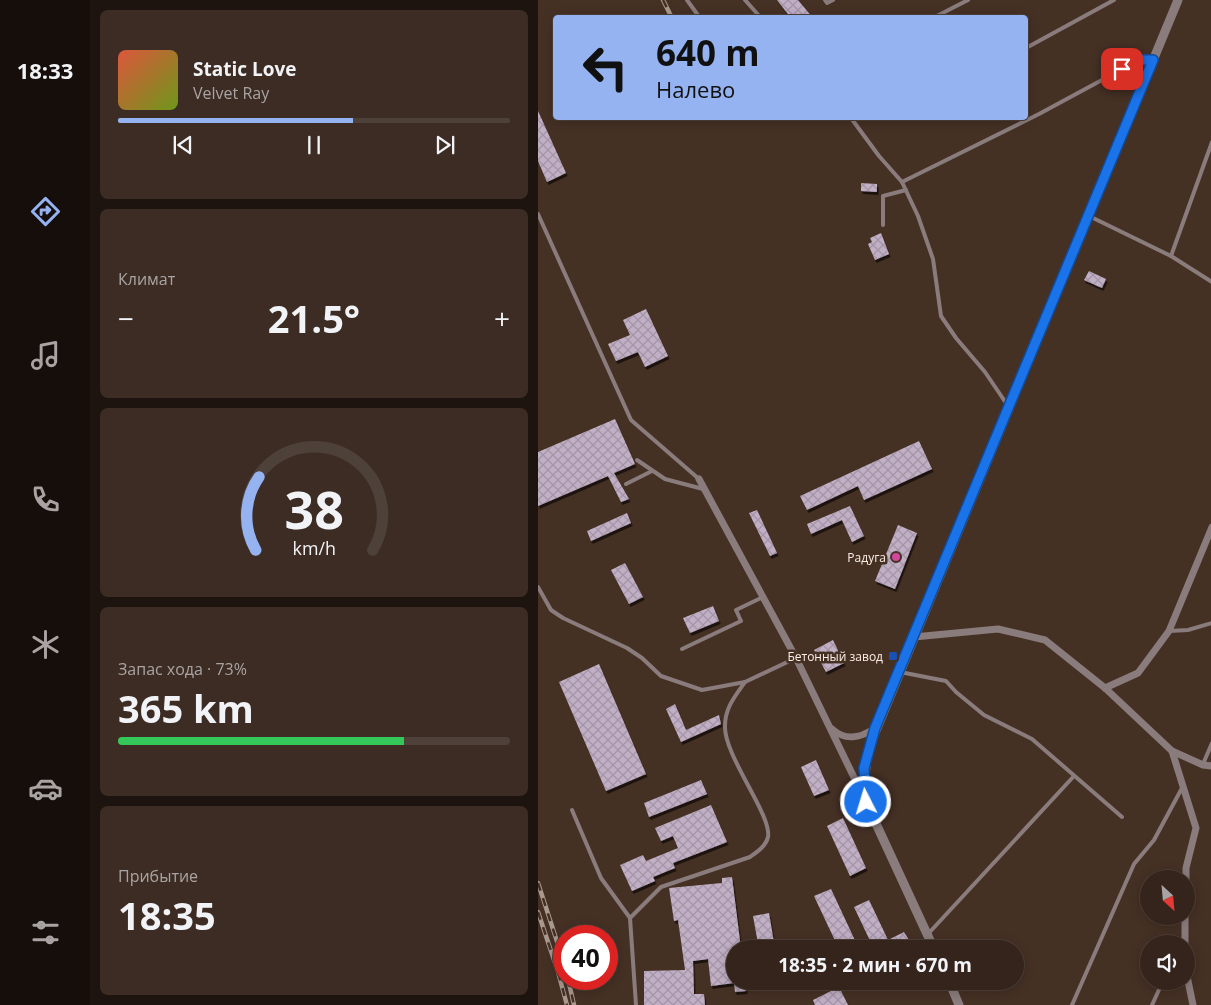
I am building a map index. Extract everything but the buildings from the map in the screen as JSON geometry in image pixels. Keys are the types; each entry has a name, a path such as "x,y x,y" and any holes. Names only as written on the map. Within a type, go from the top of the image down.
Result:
{"street":[{"path":"866,802 864,768 875,728 1010,408 1178,0"},
{"path":"700,479 796,658 930,940"},
{"path":"1105,688 1138,673 1169,631 1212,527"},
{"path":"914,637 998,629 1045,640 1105,688 1172,751 1203,765 1212,766"},
{"path":"829,727 846,736 856,737 875,728"},
{"path":"1172,751 1196,828 1186,870"},
{"path":"952,990 959,1005"},
{"path":"1190,990 1193,1005"}],"lane":[{"path":"688,0 698,15"},
{"path":"745,0 758,15"},
{"path":"825,0 827,3 833,0"},
{"path":"939,15 968,0"},
{"path":"1028,47 1114,0"},
{"path":"1028,119 1139,60 1153,60"},
{"path":"852,120 879,156 902,182 918,216 933,259 941,316 956,338 985,372 1010,408"},
{"path":"902,182 1027,120"},
{"path":"1171,256 1212,142"},
{"path":"884,225 883,196 906,190"},
{"path":"538,214 631,420 700,479"},
{"path":"1089,216 1171,256 1212,282"},
{"path":"637,460 665,479 705,490"},
{"path":"626,484 652,471"},
{"path":"538,588 551,610 563,618 627,648 642,658 661,676 702,690 745,682 796,658"},
{"path":"682,649 741,622 736,610 763,597"},
{"path":"1169,631 1188,630 1212,623"},
{"path":"900,672 946,680 956,692 984,715 1032,739 1122,817"},
{"path":"630,918 661,887 750,857 762,847 768,836 765,821 736,762 724,728 728,706 745,682"},
{"path":"1203,765 1212,743"},
{"path":"928,934 1074,776"},
{"path":"1072,1005 1134,864 1154,840 1183,786"},
{"path":"572,810 601,878 630,918 636,1005"},
{"path":"1152,1005 1159,990"}],"railway":[{"path":"663,0 670,15"},
{"path":"538,883 553,929"},
{"path":"538,912 567,1005"},
{"path":"571,990 574,1005"}],"place":[{"name":"Радуга","path":"896,557"},
{"name":"Бетонный завод","path":"893,656"}],"route":[{"path":"866,802 864,768 875,728 1153,60 1139,60 1122,69"}]}
